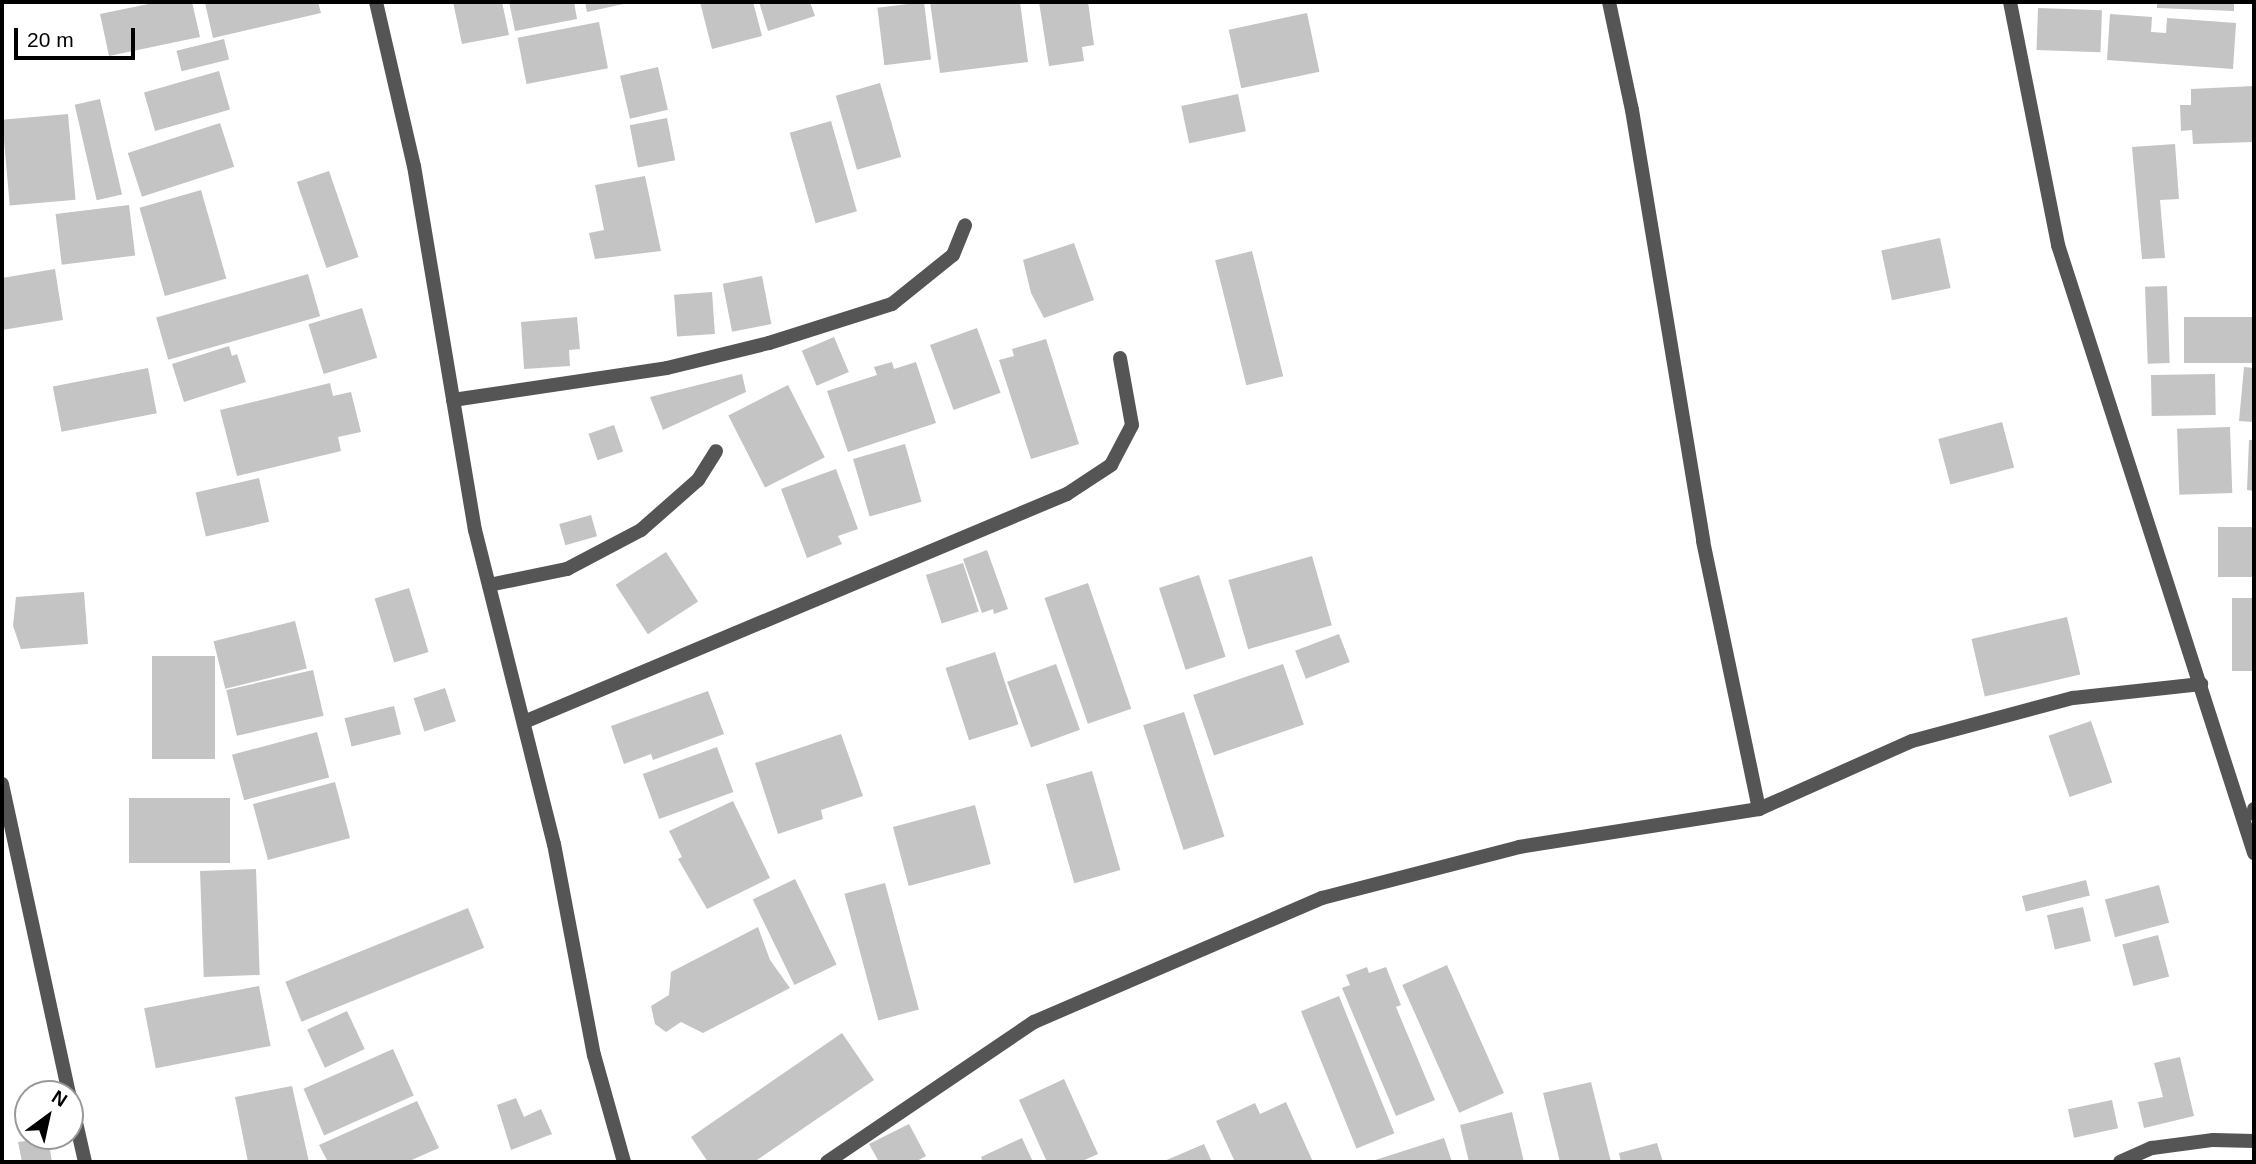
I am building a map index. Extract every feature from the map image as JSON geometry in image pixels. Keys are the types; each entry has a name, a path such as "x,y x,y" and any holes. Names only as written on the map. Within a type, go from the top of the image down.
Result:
{"street":[{"path":"376,2 414,166 453,400 489,585 554,844 594,1055 624,1162"},
{"path":"1609,2 1632,110 1703,541 1759,809"},
{"path":"2010,2 2057,245 2254,853"},
{"path":"453,400 667,368 769,343 892,304 953,255 965,225"},
{"path":"524,722 1067,494 1111,466 1132,425 1120,358"},
{"path":"489,585 567,569 608,550 641,530 698,480 716,451"},
{"path":"827,1162 1034,1022 1322,898 1519,847 1759,809 1912,741 2073,698 2201,684"},
{"path":"2,785 67,1080"},
{"path":"2120,1162 2152,1148 2213,1140 2254,1141"}],"building":[{"path":"158,2 192,2 200,37 109,56 100,14"},
{"path":"318,2 321,13 213,38 205,3"},
{"path":"453,2 502,2 509,35 462,44"},
{"path":"509,2 574,2 577,19 515,31"},
{"path":"585,2 628,2 628,3 587,12"},
{"path":"700,2 753,2 762,36 712,49"},
{"path":"759,2 810,2 815,16 768,31"},
{"path":"924,2 931,60 884,65 877,8"},
{"path":"930,2 1020,2 1028,62 940,73"},
{"path":"1039,2 1088,2 1094,45 1082,47 1084,61 1049,66"},
{"path":"2157,2 2234,2 2234,11 2157,8"},
{"path":"2038,8 2102,10 2100,52 2037,50"},
{"path":"1307,13 1319,72 1241,88 1229,30"},
{"path":"2110,14 2152,17 2151,32 2166,33 2167,18 2236,23 2233,69 2107,60"},
{"path":"599,22 608,68 526,84 518,38"},
{"path":"224,39 229,59 182,71 176,51"},
{"path":"658,67 668,110 630,119 620,76"},
{"path":"219,71 230,109 155,131 144,92"},
{"path":"880,83 901,157 857,170 836,96"},
{"path":"2254,86 2254,142 2193,144 2192,130 2181,131 2180,105 2191,105 2191,89"},
{"path":"1238,94 1246,131 1189,143 1181,106"},
{"path":"100,99 122,194 97,200 75,105"},
{"path":"68,114 75,200 10,205 2,120"},
{"path":"667,118 675,160 638,167 630,125"},
{"path":"831,121 857,211 816,223 790,133"},
{"path":"220,123 234,167 142,197 128,153"},
{"path":"2175,144 2179,199 2160,200 2165,258 2142,259 2132,147"},
{"path":"329,171 359,257 326,268 297,182"},
{"path":"645,176 661,251 595,259 589,233 604,230 595,185"},
{"path":"201,190 226,278 165,296 139,208"},
{"path":"129,205 135,256 62,265 56,214"},
{"path":"1940,238 1951,288 1892,300 1881,250"},
{"path":"1074,243 1094,300 1044,318 1031,293 1023,260"},
{"path":"1252,251 1283,376 1246,385 1215,260"},
{"path":"55,269 63,320 2,330 2,278"},
{"path":"308,274 320,316 168,360 156,318"},
{"path":"762,276 771,324 732,332 723,284"},
{"path":"2167,286 2170,363 2148,364 2145,287"},
{"path":"712,292 715,334 677,337 674,295"},
{"path":"362,308 377,358 324,374 308,324"},
{"path":"577,317 580,349 569,350 570,366 524,369 521,322"},
{"path":"2184,317 2254,317 2254,363 2184,363"},
{"path":"977,328 1001,393 954,410 930,345"},
{"path":"834,337 849,372 817,386 802,351"},
{"path":"1046,339 1079,444 1031,459 999,360 1014,356 1012,349"},
{"path":"229,346 232,356 237,354 246,382 184,402 172,364"},
{"path":"892,362 894,369 916,362 936,423 848,452 827,391 877,375 874,367"},
{"path":"2244,367 2254,368 2254,422 2239,421"},
{"path":"148,368 157,413 62,432 53,387"},
{"path":"742,374 746,392 663,430 650,397"},
{"path":"2215,374 2216,415 2152,416 2151,375"},
{"path":"330,383 333,396 351,392 361,432 338,437 341,451 237,476 220,410"},
{"path":"788,385 825,457 765,488 728,415"},
{"path":"2002,422 2014,467 1950,484 1938,439"},
{"path":"614,425 623,451 598,460 588,434"},
{"path":"2230,427 2232,493 2179,495 2177,429"},
{"path":"2249,440 2254,440 2254,491 2247,490"},
{"path":"905,444 922,502 870,517 853,459"},
{"path":"836,469 858,529 838,536 842,544 807,558 781,489"},
{"path":"259,478 269,522 206,536 196,493"},
{"path":"591,515 597,536 565,545 559,524"},
{"path":"2218,527 2254,527 2254,577 2218,577"},
{"path":"987,550 1008,609 994,614 993,609 982,613 963,559"},
{"path":"666,552 698,601 648,634 616,585"},
{"path":"1312,556 1332,625 1248,649 1228,580"},
{"path":"963,563 979,612 942,624 926,575"},
{"path":"1199,575 1226,657 1186,670 1159,588"},
{"path":"1088,583 1131,709 1088,724 1045,598"},
{"path":"409,588 429,652 394,663 375,599"},
{"path":"84,592 88,644 21,649 13,626 16,597"},
{"path":"2232,598 2254,598 2254,671 2232,671"},
{"path":"2067,617 2080,674 1985,697 1972,639"},
{"path":"295,621 307,669 225,689 213,641"},
{"path":"1339,634 1350,662 1306,679 1295,651"},
{"path":"995,652 1018,724 969,740 946,668"},
{"path":"152,656 215,656 215,759 152,759"},
{"path":"1056,664 1080,730 1031,748 1007,682"},
{"path":"1283,664 1304,725 1214,755 1193,695"},
{"path":"313,670 324,716 237,736 226,690"},
{"path":"445,688 456,721 424,731 414,698"},
{"path":"708,691 724,734 653,760 651,754 624,764 611,726"},
{"path":"394,706 401,734 352,746 345,718"},
{"path":"1184,712 1224,837 1184,850 1143,725"},
{"path":"2091,721 2112,782 2070,797 2048,736"},
{"path":"317,732 329,777 244,800 232,755"},
{"path":"841,734 863,796 821,810 823,819 778,834 755,763"},
{"path":"717,747 733,792 659,819 643,774"},
{"path":"1092,771 1120,870 1074,883 1046,784"},
{"path":"335,782 350,838 268,860 253,804"},
{"path":"129,798 230,798 230,863 129,863"},
{"path":"733,801 770,878 707,909 678,859 682,857 669,831"},
{"path":"975,805 991,864 909,886 893,827"},
{"path":"256,869 260,975 204,977 200,871"},
{"path":"795,879 837,964 794,985 753,900"},
{"path":"2086,880 2090,896 2026,911 2022,896"},
{"path":"885,883 919,1010 878,1020 844,894"},
{"path":"2159,885 2169,923 2115,937 2105,899"},
{"path":"2083,907 2091,941 2055,949 2047,915"},
{"path":"468,908 484,948 301,1022 285,982"},
{"path":"758,927 770,960 790,988 703,1033 681,1022 666,1032 655,1024 651,1006 669,995 671,972"},
{"path":"2158,935 2169,977 2133,986 2122,945"},
{"path":"1447,965 1504,1093 1459,1113 1402,985"},
{"path":"1367,967 1369,973 1386,967 1401,1005 1396,1007 1435,1100 1396,1116 1342,988 1350,985 1346,975"},
{"path":"259,986 271,1046 156,1068 144,1008"},
{"path":"1339,996 1394,1133 1356,1149 1301,1011"},
{"path":"347,1011 365,1049 325,1068 307,1030"},
{"path":"842,1033 874,1080 754,1162 708,1162 691,1137"},
{"path":"393,1049 414,1096 324,1135 303,1089"},
{"path":"2180,1057 2194,1116 2144,1128 2138,1102 2163,1097 2154,1063"},
{"path":"1064,1079 1098,1154 1080,1162 1047,1162 1019,1100"},
{"path":"1591,1082 1611,1162 1560,1162 1543,1093"},
{"path":"292,1086 309,1162 248,1162 235,1097"},
{"path":"516,1098 524,1117 541,1109 552,1134 511,1150 497,1105"},
{"path":"2112,1100 2118,1128 2074,1138 2068,1109"},
{"path":"417,1101 439,1148 407,1162 328,1162 319,1145"},
{"path":"1286,1102 1313,1162 1235,1162 1216,1121 1255,1103 1260,1114"},
{"path":"1512,1112 1524,1162 1469,1162 1460,1125"},
{"path":"909,1124 926,1156 915,1162 879,1162 869,1144"},
{"path":"1022,1138 1033,1162 983,1162 981,1157"},
{"path":"1444,1138 1452,1162 1369,1162"},
{"path":"1657,1143 1663,1162 1621,1162 1619,1153"},
{"path":"1204,1144 1212,1162 1162,1162"},
{"path":"20,1150 50,1150 52,1162 22,1162"}]}
